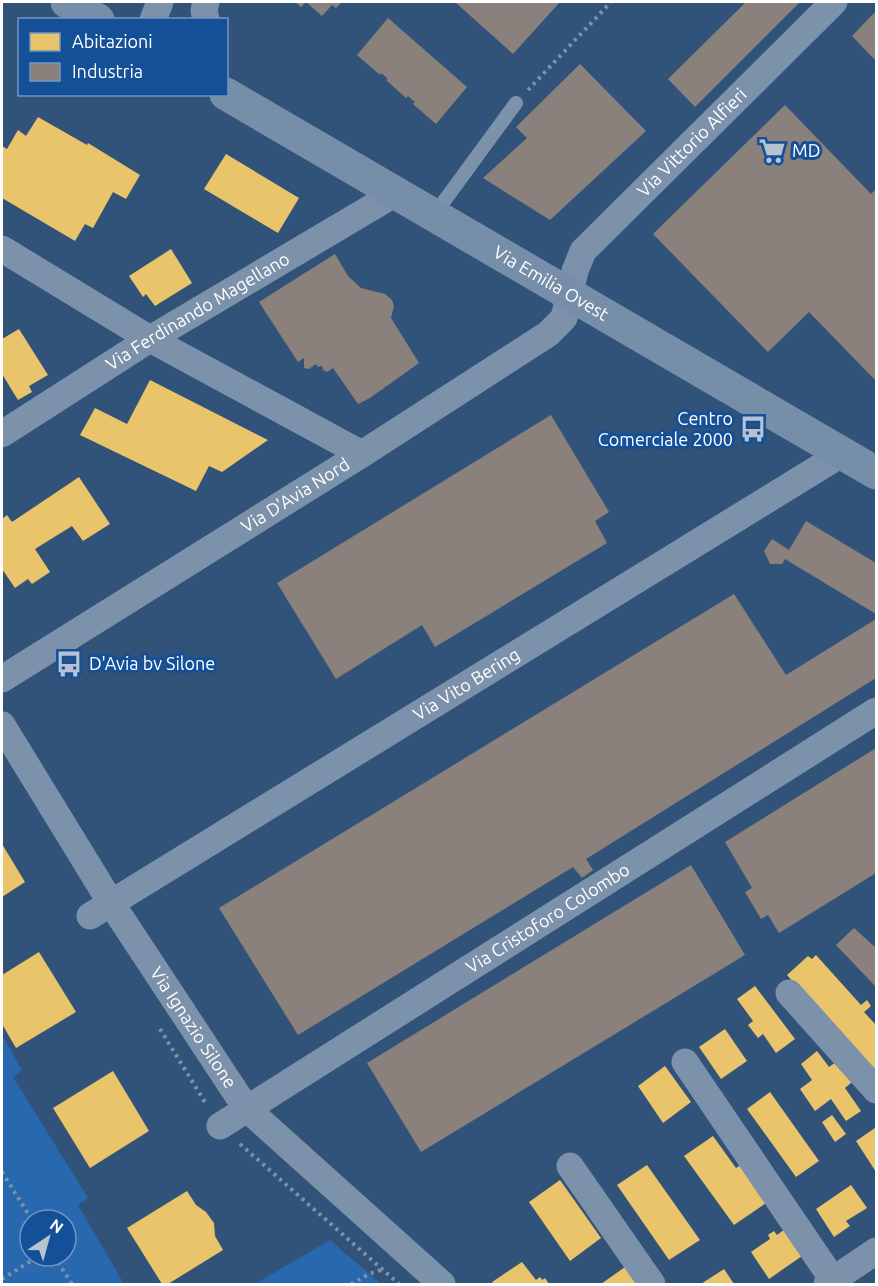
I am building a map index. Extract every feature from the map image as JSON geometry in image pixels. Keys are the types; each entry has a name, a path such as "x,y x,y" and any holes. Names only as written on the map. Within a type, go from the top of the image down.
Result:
{"main road":[{"path":"67,2 95,18"},
{"name":"Via Emilia Ovest","path":"228,95 876,472"}],"street":[{"path":"154,18 160,2"},
{"name":"Via Vittorio Alfieri","path":"570,294 575,271 583,251 834,2"},
{"name":"Via Ferdinando Magellano","path":"2,434 150,339 396,193"},
{"path":"2,249 150,339 362,454"},
{"name":"Via D'Avia Nord","path":"2,679 362,454 548,334 564,318 570,294"},
{"name":"Via Vito Bering","path":"100,910 843,453"},
{"name":"Via Cristoforo Colombo","path":"220,1125 876,711"},
{"name":"Via Ignazio Silone","path":"2,725 100,910 246,1108 442,1284"},
{"path":"789,993 876,1090"},
{"path":"684,1062 830,1282 876,1251"},
{"path":"570,1166 652,1284"}],"lane":[{"path":"434,215 516,103"}],"path":[{"path":"516,103 611,2"},
{"path":"2,1172 24,1208"},
{"path":"2,1279 20,1268"},
{"path":"62,1268 72,1284"},
{"path":"351,1284 382,1270"}],"shaded area":[{"path":"2,1035 22,1070 13,1077 88,1198 78,1205 124,1284 2,1284"},
{"path":"330,1240 381,1284 255,1284"}],"building: Abitazioni":[{"path":"38,117 87,145 88,143 140,175 126,199 113,192 93,228 85,224 75,241 2,198 2,146 7,149 18,130 26,136"},
{"path":"226,154 299,198 278,233 204,189"},
{"path":"171,249 192,283 155,306 146,294 143,297 129,276"},
{"path":"19,329 48,375 29,386 32,392 18,400 2,374 2,339"},
{"path":"150,380 268,440 222,472 209,466 196,491 80,435 95,408 127,424"},
{"path":"79,477 110,524 83,541 72,526 35,549 50,572 32,584 28,579 15,588 2,569 2,519 7,515 12,522"},
{"path":"2,844 25,882 2,897"},
{"path":"39,952 76,1012 16,1048 2,1024 2,975"},
{"path":"816,955 861,1005 867,1000 871,1006 864,1012 876,1025 876,1067 872,1071 787,975 808,956 812,959"},
{"path":"755,986 795,1039 776,1053 763,1034 758,1038 748,1025 753,1021 737,999"},
{"path":"725,1029 747,1061 721,1079 699,1047"},
{"path":"817,1051 829,1067 836,1062 852,1082 845,1088 861,1111 846,1121 831,1099 815,1111 800,1089 812,1080 801,1064"},
{"path":"665,1066 691,1102 663,1123 638,1086"},
{"path":"113,1071 149,1131 90,1168 53,1108"},
{"path":"770,1092 819,1161 796,1177 747,1109"},
{"path":"832,1115 846,1134 835,1142 822,1122"},
{"path":"875,1128 876,1131 876,1172 856,1141"},
{"path":"713,1136 736,1168 741,1165 766,1203 734,1225 684,1156"},
{"path":"647,1165 700,1240 669,1260 617,1185"},
{"path":"560,1180 601,1238 570,1261 529,1202"},
{"path":"851,1185 867,1208 846,1221 850,1226 834,1237 816,1209"},
{"path":"187,1191 196,1205 206,1212 214,1223 215,1236 223,1250 168,1284 162,1284 127,1228"},
{"path":"785,1229 802,1256 769,1279 751,1252 770,1239 768,1235 774,1231 777,1235"},
{"path":"522,1262 536,1280 540,1277 542,1280 545,1278 549,1284 494,1284 492,1282"},
{"path":"625,1267 636,1283 601,1284"},
{"path":"724,1269 734,1284 701,1284 704,1282"}],"building: Industria":[{"path":"295,2 306,2 301,7"},
{"path":"306,2 342,2 336,8 332,5 322,16"},
{"path":"455,2 560,2 513,54"},
{"path":"746,2 800,2 695,107 668,79"},
{"path":"876,11 876,61 852,36"},
{"path":"388,18 467,87 436,124 413,104 415,102 408,96 406,98 386,80 388,79 357,55"},
{"path":"580,64 646,131 550,220 483,178 527,138 516,127"},
{"path":"785,105 871,194 876,189 876,381 809,312 768,352 653,234"},
{"path":"335,254 348,276 361,288 385,294 392,300 394,306 391,318 419,363 358,404 333,368 327,372 322,366 318,367 316,364 309,369 304,368 304,358 298,362 259,302"},
{"path":"551,415 609,512 595,521 607,543 435,647 422,625 336,679 277,583"},
{"path":"806,521 876,563 876,614 785,559 782,564 770,564 764,551 772,539 789,550"},
{"path":"734,594 786,675 876,619 876,678 586,859 593,870 582,878 573,867 298,1035 219,908"},
{"path":"876,748 876,873 779,933 768,915 761,919 745,892 752,888 725,842"},
{"path":"691,865 745,955 421,1152 367,1063"},
{"path":"854,928 876,948 876,987 836,945"}],"place":[{"name":"MD","path":"772,151"},
{"name":"Centro Comerciale 2000","path":"753,429"},
{"name":"D'Avia bv Silone","path":"69,664"}]}
